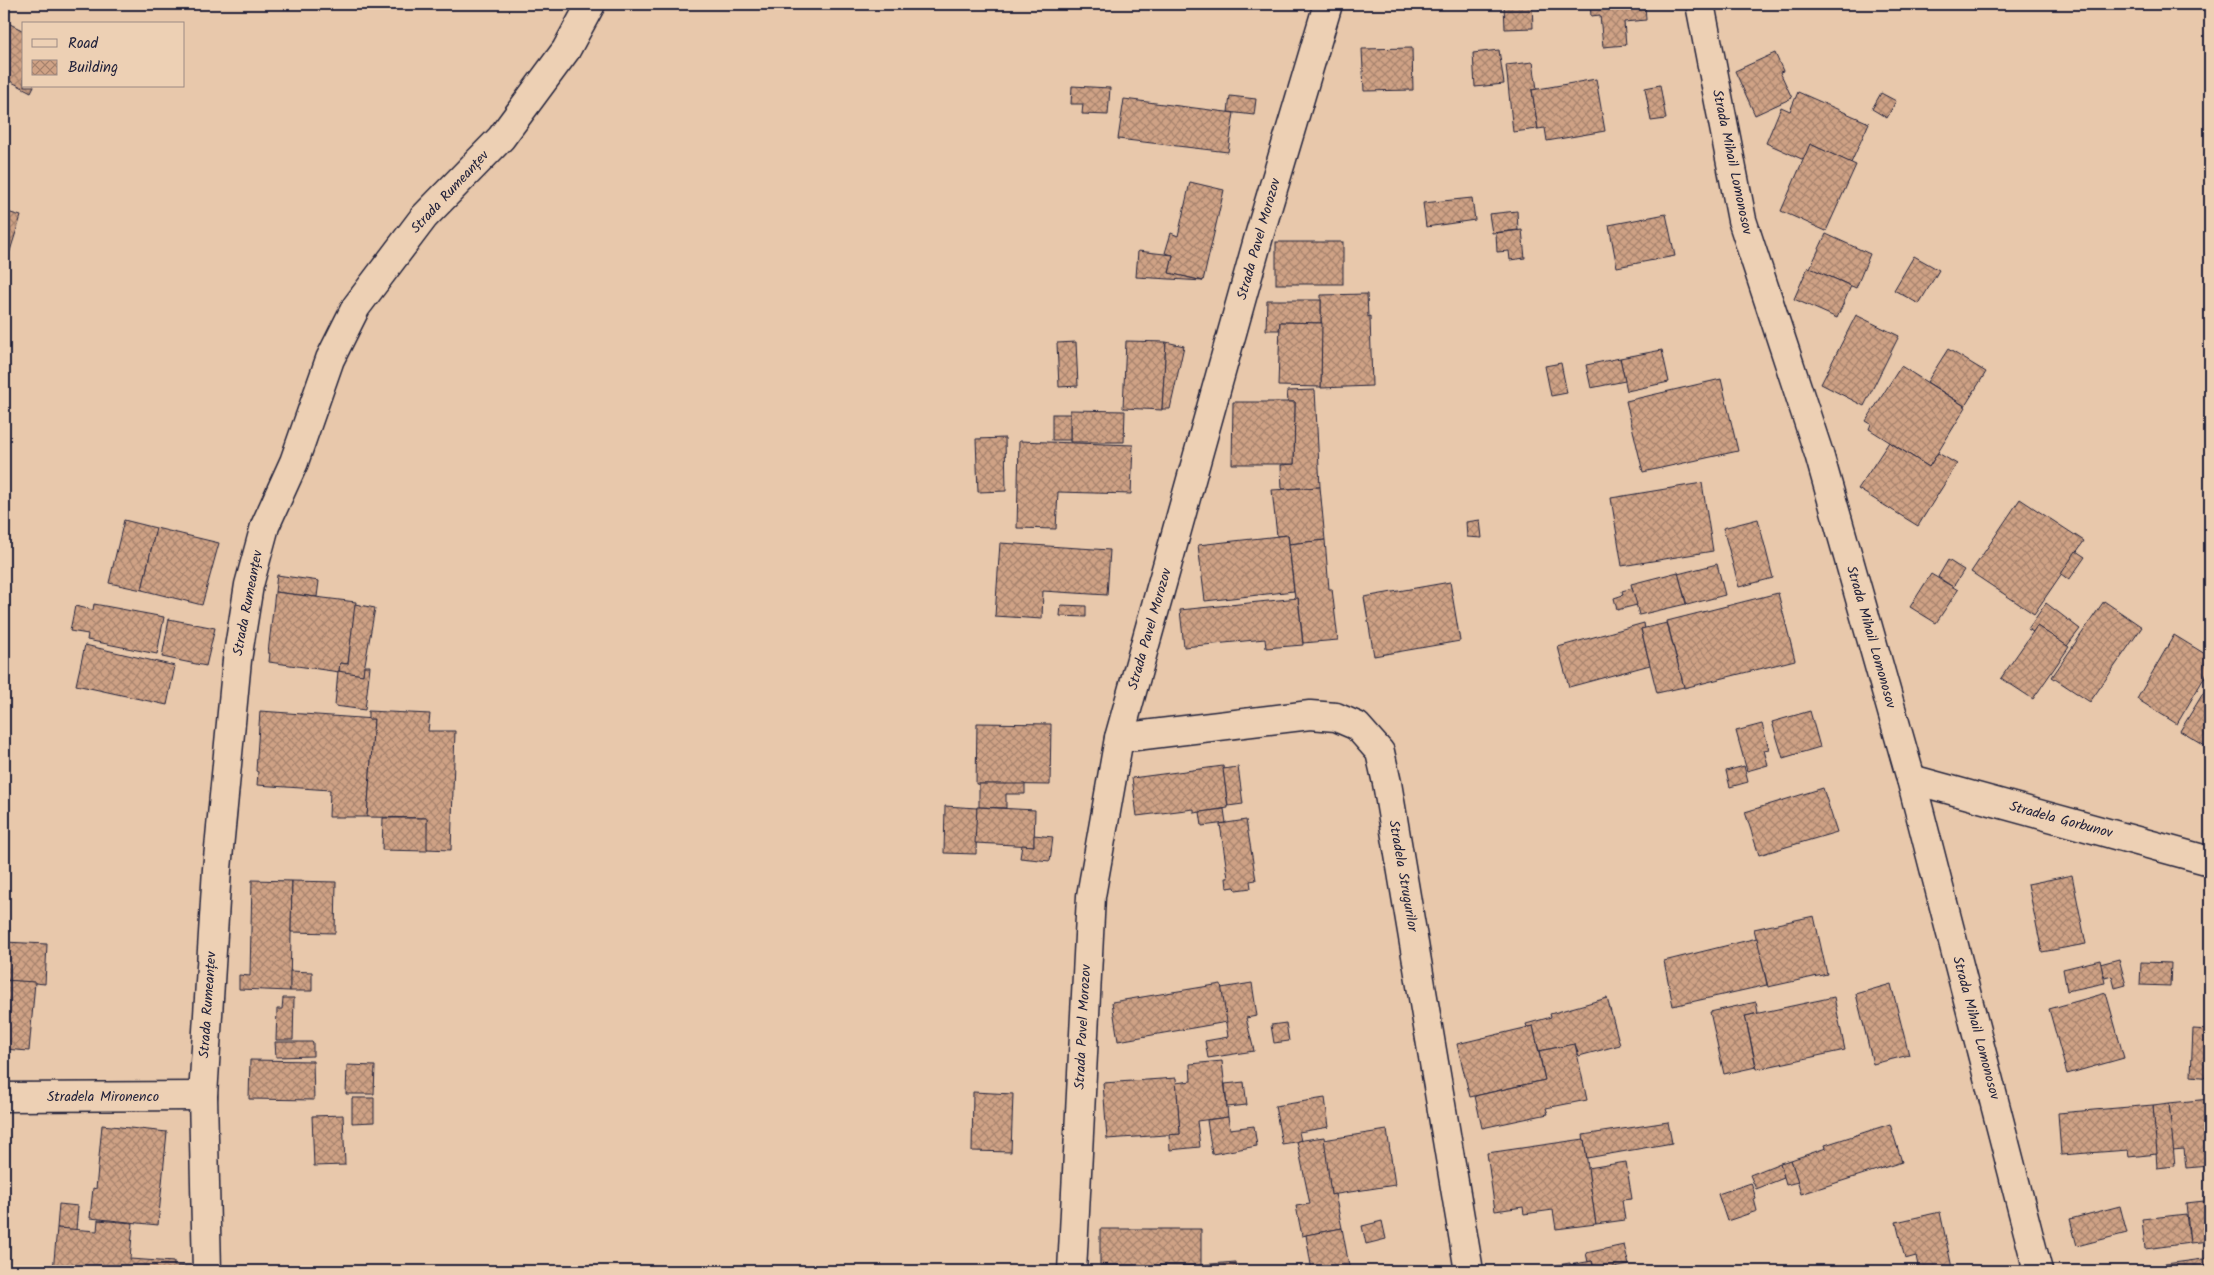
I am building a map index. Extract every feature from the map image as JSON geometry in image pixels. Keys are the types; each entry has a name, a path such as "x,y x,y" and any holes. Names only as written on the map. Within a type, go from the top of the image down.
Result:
{"street":[{"name":"Strada Rumeanțev","path":"206,1271 203,1096 217,869 237,660 249,584 265,526 294,462 330,359 356,307 424,217 501,138 566,50 592,4"},
{"name":"Strada Pavel Morozov","path":"1072,1271 1091,896 1119,738 1259,236 1328,4"},
{"name":"Strada Mihail Lomonosov","path":"1700,4 1742,220 1819,454 1911,779 2038,1271"},
{"name":"Stradela Strugurilor","path":"1119,738 1310,715 1336,717 1357,726 1380,752 1391,802 1470,1271"},
{"name":"Stradela Gorbunov","path":"1911,779 2210,861"},
{"name":"Stradela Mironenco","path":"4,1097 203,1096"}],"building":[{"path":"1504,4 1532,4 1533,28 1505,29"},
{"path":"1537,4 1645,4 1646,20 1624,22 1626,45 1603,47 1600,15 1591,16 1590,5 1538,9"},
{"path":"1737,4 1792,4 1792,7 1737,6"},
{"path":"4,21 22,30 22,87 4,78"},
{"path":"1412,48 1413,90 1364,91 1362,49"},
{"path":"1499,50 1504,84 1475,87 1473,53"},
{"path":"1775,53 1783,71 1780,72 1792,98 1755,115 1735,71"},
{"path":"1533,62 1537,89 1532,90 1538,129 1513,132 1506,65"},
{"path":"1596,79 1605,131 1547,141 1545,128 1538,129 1532,90"},
{"path":"1660,85 1666,119 1651,121 1645,88"},
{"path":"1072,86 1110,88 1108,115 1082,114 1083,104 1071,104"},
{"path":"23,88 33,88 31,92"},
{"path":"1798,92 1869,123 1851,163 1810,144 1804,160 1766,143 1781,107 1790,111"},
{"path":"1881,93 1896,101 1887,118 1872,109"},
{"path":"1230,96 1256,99 1254,115 1228,112"},
{"path":"1124,99 1234,113 1228,152 1118,139"},
{"path":"1810,144 1856,165 1826,231 1781,211"},
{"path":"1190,182 1224,190 1203,281 1169,273 1173,255 1165,253 1171,233 1178,236"},
{"path":"1472,198 1475,220 1426,227 1423,203"},
{"path":"4,211 21,216 4,270"},
{"path":"1517,211 1518,230 1492,233 1489,214"},
{"path":"1666,214 1675,256 1617,267 1609,225"},
{"path":"1522,230 1525,258 1510,260 1509,251 1497,252 1496,233"},
{"path":"1826,234 1870,254 1856,288 1810,268"},
{"path":"1276,242 1343,242 1343,284 1276,284"},
{"path":"1138,251 1173,255 1169,273 1203,281 1136,277"},
{"path":"1914,256 1939,270 1919,304 1894,290"},
{"path":"1808,267 1851,286 1837,318 1794,299"},
{"path":"1367,294 1368,317 1370,316 1372,386 1321,388 1321,295"},
{"path":"1267,300 1321,300 1321,323 1280,322 1279,330 1266,330"},
{"path":"1856,315 1899,336 1864,406 1821,384"},
{"path":"1280,322 1322,323 1321,387 1278,386"},
{"path":"1126,341 1166,342 1162,410 1123,408"},
{"path":"1076,342 1078,386 1059,387 1057,343"},
{"path":"1166,342 1184,346 1170,409 1162,409"},
{"path":"1948,349 1986,372 1965,406 1927,382"},
{"path":"1662,350 1669,382 1627,391 1620,358"},
{"path":"1620,358 1625,381 1591,388 1586,365"},
{"path":"1561,363 1567,393 1551,396 1545,366"},
{"path":"1901,366 1966,407 1929,467 1869,429 1871,424 1866,421"},
{"path":"1721,379 1738,451 1643,472 1626,401"},
{"path":"1315,390 1320,487 1282,489 1281,465 1294,464 1295,402 1288,402 1287,391"},
{"path":"1233,402 1295,402 1294,464 1232,464"},
{"path":"1070,410 1125,411 1124,442 1070,442"},
{"path":"1052,414 1070,414 1070,440 1052,440"},
{"path":"1005,438 1006,491 978,492 976,439"},
{"path":"1019,441 1133,445 1131,494 1058,492 1056,529 1017,528"},
{"path":"1889,442 1929,467 1938,453 1957,464 1918,526 1858,489"},
{"path":"1702,483 1713,551 1622,566 1611,498"},
{"path":"1320,487 1325,540 1289,544 1288,535 1277,536 1272,490"},
{"path":"2020,499 2084,541 2034,614 1971,572"},
{"path":"1758,519 1773,578 1739,587 1723,528"},
{"path":"124,520 156,528 142,590 109,583"},
{"path":"1480,520 1482,538 1467,537 1466,522"},
{"path":"156,528 219,543 202,605 142,590"},
{"path":"1288,535 1294,591 1205,601 1198,545"},
{"path":"1325,540 1329,589 1332,589 1338,640 1303,643 1298,598 1295,599 1289,544"},
{"path":"1000,543 1110,550 1107,595 1043,591 1042,619 995,616"},
{"path":"2076,551 2085,557 2069,580 2061,574"},
{"path":"1948,560 1964,570 1953,587 1938,577"},
{"path":"1717,564 1725,595 1687,605 1678,574"},
{"path":"1678,572 1686,604 1639,615 1631,584"},
{"path":"1931,574 1958,590 1936,623 1910,607"},
{"path":"277,575 319,581 317,597 275,592"},
{"path":"1450,582 1460,641 1374,656 1364,597"},
{"path":"1632,588 1637,605 1617,610 1614,598 1623,595 1622,591"},
{"path":"275,592 356,602 348,664 340,663 339,672 269,662 270,653 268,653"},
{"path":"1778,593 1795,660 1684,688 1667,621"},
{"path":"1298,598 1303,645 1266,648 1265,639 1184,647 1180,610"},
{"path":"2104,601 2142,627 2090,702 2052,677"},
{"path":"2046,603 2080,629 2067,646 2037,626 2033,632 2028,629"},
{"path":"94,604 164,617 157,654 87,640 88,634 70,631 75,606 93,610"},
{"path":"355,604 375,608 363,675 339,672 340,663 348,664"},
{"path":"1061,605 1086,606 1086,617 1060,616"},
{"path":"169,619 215,628 206,666 162,657"},
{"path":"1644,623 1645,629 1641,629 1650,665 1569,687 1558,647"},
{"path":"1667,623 1684,687 1657,693 1641,629"},
{"path":"2037,626 2069,647 2033,699 2001,678"},
{"path":"2174,635 2210,657 2210,668 2177,724 2137,699"},
{"path":"85,645 175,666 167,705 76,685"},
{"path":"364,666 370,666 365,710 335,706 338,671 363,675"},
{"path":"2210,682 2210,749 2180,731"},
{"path":"260,711 374,719 367,817 329,817 330,790 257,785 258,772 256,771"},
{"path":"368,711 430,714 428,731 455,731 451,850 426,849 427,818 367,817 374,719 368,719"},
{"path":"1810,711 1820,747 1783,758 1772,722"},
{"path":"977,723 1051,724 1050,785 976,784"},
{"path":"1762,724 1769,749 1764,750 1768,765 1747,771 1736,731"},
{"path":"1223,766 1228,808 1194,813 1194,809 1137,816 1132,778"},
{"path":"1744,766 1748,782 1730,787 1726,771"},
{"path":"1238,767 1243,804 1228,806 1223,769"},
{"path":"979,784 1025,784 1025,794 1006,794 1006,808 979,807"},
{"path":"1823,788 1837,832 1759,855 1745,812"},
{"path":"945,806 977,808 976,854 944,853"},
{"path":"977,807 1035,810 1034,846 975,843"},
{"path":"1224,809 1226,823 1202,826 1200,812"},
{"path":"383,818 427,818 427,851 382,850"},
{"path":"1246,820 1256,880 1250,881 1251,888 1236,890 1235,887 1227,888 1226,878 1228,878 1220,824"},
{"path":"1034,835 1053,837 1050,861 1020,858 1022,845 1034,846"},
{"path":"2072,875 2086,944 2042,952 2028,884"},
{"path":"252,880 292,881 290,991 239,989 239,975 250,976"},
{"path":"292,881 336,882 335,933 291,932"},
{"path":"1814,916 1827,974 1768,987 1754,929"},
{"path":"1757,938 1767,985 1673,1006 1664,961"},
{"path":"4,942 47,944 45,984 4,980"},
{"path":"2119,959 2126,985 2115,988 2112,976 2105,978 2100,964"},
{"path":"2100,960 2105,983 2067,991 2063,969"},
{"path":"2141,962 2171,963 2170,986 2140,985"},
{"path":"290,971 312,972 312,991 290,991"},
{"path":"4,980 35,982 29,1051 4,1049"},
{"path":"1252,983 1257,1016 1246,1018 1254,1051 1208,1058 1205,1041 1228,1037 1221,988"},
{"path":"1221,984 1227,1022 1118,1041 1112,1002"},
{"path":"1891,984 1909,1055 1873,1064 1856,994"},
{"path":"2106,993 2124,1058 2067,1074 2049,1009"},
{"path":"1834,997 1845,1050 1757,1069 1745,1016"},
{"path":"283,998 294,998 293,1040 276,1040 277,1009 282,1009"},
{"path":"1607,998 1620,1045 1579,1056 1575,1044 1539,1051 1533,1026 1527,1027 1526,1024 1551,1017 1550,1014"},
{"path":"1756,1002 1758,1013 1745,1016 1756,1067 1724,1074 1710,1012"},
{"path":"1286,1023 1289,1041 1274,1043 1271,1025"},
{"path":"1533,1026 1545,1080 1470,1097 1457,1044"},
{"path":"2193,1029 2210,1030 2210,1078 2191,1076"},
{"path":"275,1042 313,1042 313,1056 276,1057"},
{"path":"1575,1044 1587,1100 1546,1108 1548,1114 1482,1128 1475,1096 1545,1080 1539,1051"},
{"path":"250,1060 313,1061 314,1100 249,1099"},
{"path":"1222,1061 1228,1117 1197,1121 1200,1147 1170,1150 1169,1134 1180,1134 1176,1083 1191,1081 1190,1064"},
{"path":"347,1065 375,1066 374,1094 346,1094"},
{"path":"1176,1078 1180,1134 1107,1139 1103,1083"},
{"path":"1244,1082 1247,1105 1227,1107 1225,1084"},
{"path":"973,1092 1013,1094 1011,1152 972,1151"},
{"path":"352,1098 374,1098 374,1122 352,1123"},
{"path":"1325,1098 1329,1127 1299,1132 1301,1141 1282,1144 1275,1106"},
{"path":"2210,1099 2210,1166 2186,1168 2184,1149 2173,1150 2169,1103"},
{"path":"2169,1103 2175,1166 2157,1168 2153,1105"},
{"path":"2153,1105 2157,1154 2129,1157 2128,1150 2061,1155 2058,1113"},
{"path":"343,1115 345,1165 314,1166 312,1116"},
{"path":"1228,1117 1230,1129 1254,1126 1257,1146 1212,1154 1207,1120"},
{"path":"1668,1122 1672,1143 1587,1158 1583,1135"},
{"path":"1890,1124 1902,1162 1801,1194 1791,1160 1826,1148 1825,1145"},
{"path":"102,1125 167,1132 158,1225 90,1218 93,1188 96,1189"},
{"path":"1387,1130 1395,1185 1331,1195 1323,1140"},
{"path":"1324,1137 1331,1195 1335,1194 1342,1228 1302,1236 1296,1206 1310,1204 1297,1141"},
{"path":"1584,1139 1596,1224 1556,1229 1553,1210 1524,1214 1523,1207 1495,1211 1487,1153"},
{"path":"1791,1160 1798,1182 1786,1185 1780,1163"},
{"path":"1626,1162 1632,1199 1622,1200 1625,1220 1596,1224 1588,1168"},
{"path":"1780,1163 1784,1178 1756,1189 1750,1175"},
{"path":"1751,1183 1756,1198 1754,1199 1757,1211 1727,1221 1718,1194"},
{"path":"2204,1201 2204,1204 2210,1203 2210,1229 2208,1229 2210,1241 2190,1243 2186,1203"},
{"path":"59,1204 78,1206 76,1230 57,1228"},
{"path":"2120,1206 2127,1233 2077,1246 2070,1219"},
{"path":"1940,1212 1952,1268 1938,1271 1919,1271 1916,1256 1905,1259 1896,1222"},
{"path":"2186,1214 2190,1243 2145,1249 2142,1219"},
{"path":"98,1220 133,1223 130,1259 174,1262 174,1266 196,1267 196,1271 53,1271 57,1228 97,1231"},
{"path":"1382,1221 1386,1239 1366,1244 1362,1226"},
{"path":"1342,1228 1350,1271 1312,1271 1306,1235"},
{"path":"1100,1229 1201,1229 1201,1266 1100,1265"},
{"path":"1624,1245 1629,1265 1595,1271 1592,1261 1588,1262 1586,1253"},
{"path":"2210,1258 2210,1271 2205,1271 2203,1259"},
{"path":"2203,1259 2205,1271 2114,1271"},
{"path":"1592,1261 1594,1271 1571,1271 1570,1265"},
{"path":"1236,1262 1237,1271 1188,1271 1187,1266"},
{"path":"1570,1263 1571,1271 1522,1271"}]}
